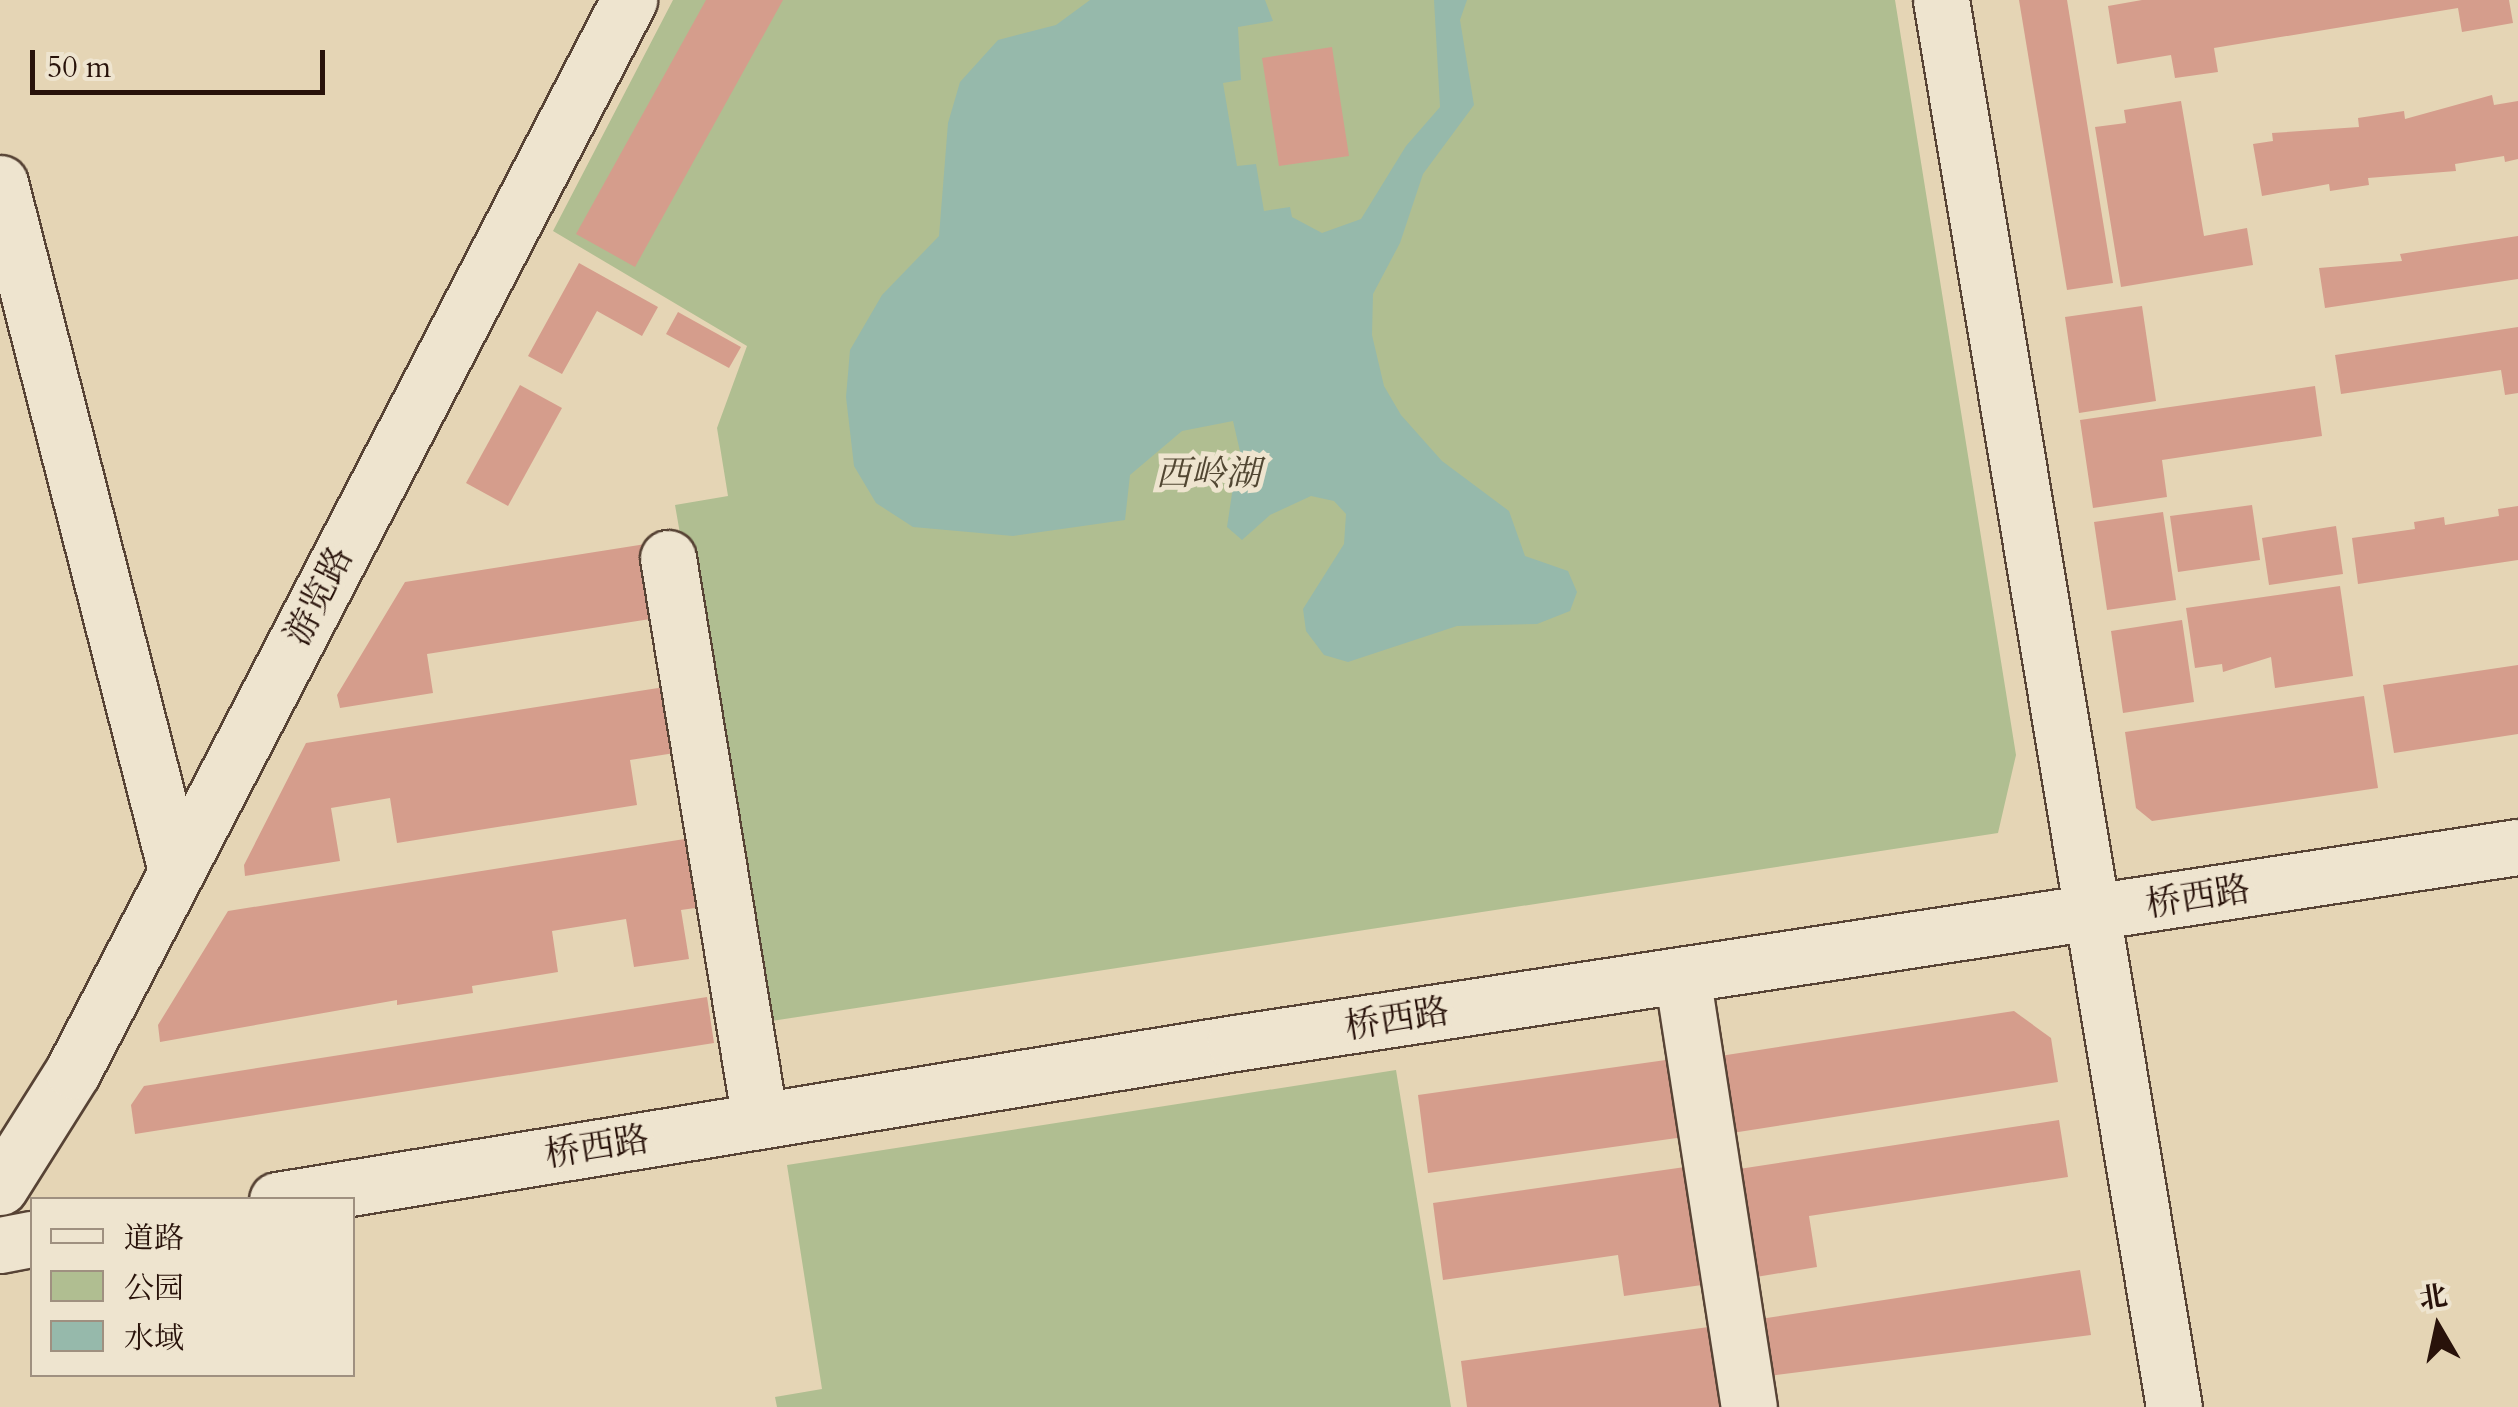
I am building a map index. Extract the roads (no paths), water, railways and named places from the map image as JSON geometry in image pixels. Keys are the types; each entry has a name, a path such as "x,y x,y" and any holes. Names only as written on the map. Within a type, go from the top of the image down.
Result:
{"street":[{"name":"游览路","path":"0,1187 72,1071 629,0"},
{"path":"1941,0 2174,1407"},
{"path":"0,183 176,871"},
{"path":"668,558 760,1120"},
{"name":"桥西路","path":"295,1197 760,1120 2518,847"},
{"path":"1682,975 1748,1407"},
{"path":"0,1245 30,1240"}],"water":[{"path":"1090,0 1265,0 1273,21 1238,27 1241,80 1223,83 1237,166 1256,164 1264,211 1290,207 1292,217 1322,233 1361,219 1406,146 1440,107 1434,0 1467,0 1460,20 1474,105 1423,174 1400,243 1373,294 1372,335 1384,386 1401,415 1442,461 1509,511 1525,556 1568,571 1577,592 1570,611 1537,624 1457,626 1348,662 1324,655 1306,631 1303,609 1344,544 1346,514 1334,501 1311,496 1270,515 1242,540 1227,527 1233,487 1245,473 1233,421 1182,431 1130,475 1125,520 1013,536 913,527 876,503 854,466 846,397 850,350 882,295 939,236 948,123 960,82 998,40 1056,25"}],"park label":[{"name":"西岭湖","path":"1208,474"}]}
